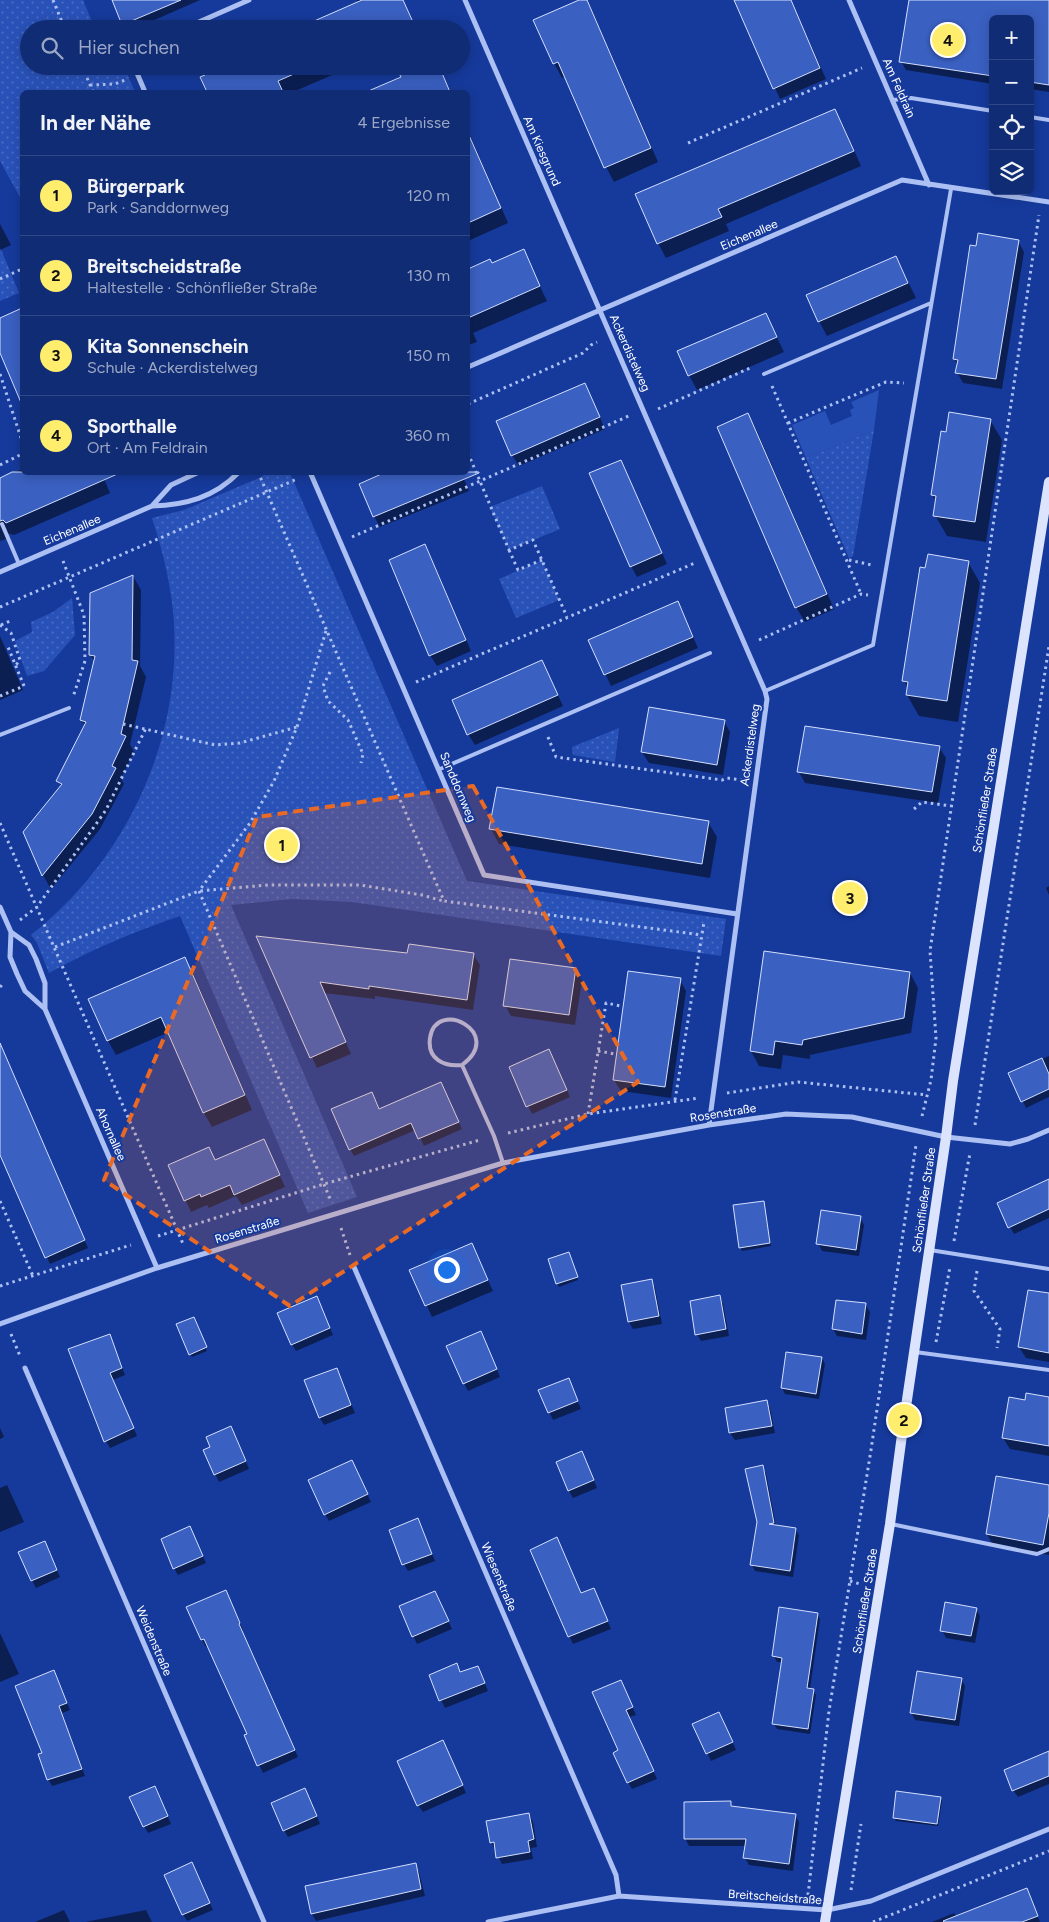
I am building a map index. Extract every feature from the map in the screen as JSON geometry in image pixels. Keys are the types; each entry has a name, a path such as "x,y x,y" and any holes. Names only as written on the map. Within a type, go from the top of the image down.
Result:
{"main road":[{"name":"Schönfließer Straße","path":"825,1922 890,1524 953,1082 1049,482"}],"street":[{"path":"203,20 249,0"},
{"name":"Am Kiesgrund","path":"465,0 600,309"},
{"name":"Am Feldrain","path":"849,0 930,185"},
{"path":"137,75 144,90"},
{"name":"Eichenallee","path":"470,366 902,180 951,189 1049,202"},
{"name":"Ackerdistelweg","path":"600,309 746,646 767,699 709,1125"},
{"name":"Eichenallee","path":"152,506 171,485 193,475"},
{"name":"Eichenallee","path":"0,572 152,506 179,505 203,497 228,484 236,475"},
{"name":"Sanddornweg","path":"311,475 440,769 484,875 737,914"},
{"name":"Ahornallee","path":"0,907 10,930 10,957 17,974 25,991 45,1009"},
{"name":"Ahornallee","path":"10,930 29,945 36,960 45,983 45,1009 157,1268"},
{"name":"Rosenstraße","path":"3,1323 157,1268 503,1163 709,1125 786,1114 852,1117 946,1137 1010,1144 1028,1140 1049,1130"},
{"name":"Wiesenstraße","path":"354,1267 616,1875 620,1896"},
{"name":"Weidenstraße","path":"25,1368 264,1922"},
{"name":"Breitscheidstraße","path":"488,1922 620,1896 827,1910 871,1901 1049,1829"}],"lane":[{"path":"894,100 911,98 989,110"},
{"path":"1034,118 1049,120"},
{"path":"765,691 873,645 951,189"},
{"path":"766,374 931,303"},
{"path":"2,524 19,564"},
{"path":"440,769 710,653"},
{"path":"0,735 69,708"},
{"path":"454,1019 464,1022 472,1029 476,1039 475,1050 470,1059 462,1065 451,1066 441,1063 433,1057 429,1047 430,1036 435,1027 444,1021 454,1019"},
{"path":"462,1065 494,1136 503,1163"},
{"path":"930,1250 1049,1269"},
{"path":"915,1352 1049,1370"},
{"path":"890,1524 1037,1554 1049,1549"}],"path":[{"path":"53,0 62,20"},
{"path":"688,143 876,61"},
{"path":"86,75 92,90"},
{"path":"90,85 115,84 137,75"},
{"path":"806,1909 829,1711 919,1132 936,1038 930,951 1041,201"},
{"path":"0,279 20,270"},
{"path":"470,403 583,353 591,345 612,336"},
{"path":"340,542 479,481 763,363 766,374 848,560 861,594"},
{"path":"0,374 20,435"},
{"path":"788,423 886,382 917,384"},
{"path":"0,465 20,455"},
{"path":"470,458 518,570 542,560"},
{"path":"0,607 305,475"},
{"path":"509,550 533,540 567,617"},
{"path":"57,547 84,615 85,662 75,690"},
{"path":"403,688 708,558"},
{"path":"848,560 886,567"},
{"path":"746,646 861,594 881,597"},
{"path":"10,621 0,625 10,633 20,660 16,666"},
{"path":"199,891 250,823 274,782 298,727 326,631"},
{"path":"972,1141 1049,646"},
{"path":"0,696 24,686 8,647"},
{"path":"330,672 323,686 328,701 348,720 363,754 361,763"},
{"path":"123,724 215,745 240,743 298,727"},
{"path":"543,725 556,756 722,780 727,778 755,782"},
{"path":"10,930 37,907 106,810 146,728"},
{"path":"914,809 922,802 951,806"},
{"path":"0,823 190,1258"},
{"path":"55,947 199,891 268,885 360,885 422,895 444,901"},
{"path":"199,891 336,1213 354,1267"},
{"path":"675,1100 702,934"},
{"path":"588,1114 606,1003 621,1006"},
{"path":"598,1051 615,1054"},
{"path":"0,1286 324,1184 494,1136 588,1114 798,1082 927,1094"},
{"path":"0,1201 33,1276"},
{"path":"978,1258 974,1290 1000,1329 996,1363"},
{"path":"3,1323 25,1368"},
{"path":"850,1581 860,1584"},
{"path":"873,1922 883,1920 1049,1851"}],"highlighted area":[{"path":"473,786 638,1082 290,1306 104,1180 257,817"}],"shaded area":[{"path":"0,0 83,0 91,20 20,20 20,75 128,75 134,90 20,90 20,197 0,161"},
{"path":"0,247 19,293 0,301"},
{"path":"879,390 874,430 806,458 792,425 825,411 831,425 852,416 850,410 854,408 851,402"},
{"path":"874,430 853,556 849,558 806,458"},
{"path":"264,475 291,475 467,881 726,919 721,956 352,902 292,899 231,905 357,1197 308,1213 180,916 113,941 49,973 37,943 31,935 66,904 97,868 123,829 145,787 161,743 171,697 175,650 172,602 164,559 152,518 184,510"},
{"path":"542,486 560,529 509,550 490,507"},
{"path":"542,560 559,600 516,618 499,579"},
{"path":"72,598 75,635 44,671 27,676 15,641 32,632 31,622 53,612"},
{"path":"619,728 615,762 573,755 572,747"}],"building":[{"path":"112,0 181,0 134,20 120,20"},
{"path":"362,0 403,0 412,20 316,20"},
{"path":"579,0 587,0 651,148 604,168 558,62 553,64 533,20"},
{"path":"734,0 791,0 820,68 773,89"},
{"path":"909,0 1049,0 1049,85 1034,83 1034,15 989,15 989,75 899,62"},
{"path":"205,75 292,75 278,81 282,90 206,90 200,77"},
{"path":"400,75 443,75 449,90 371,90 401,77"},
{"path":"835,109 854,151 718,209 722,217 657,244 635,194"},
{"path":"470,138 501,208 470,222"},
{"path":"978,233 1019,240 996,379 955,373 958,360 953,359 970,245 976,246"},
{"path":"524,249 540,286 470,317 470,268 490,259 492,263"},
{"path":"896,256 908,283 818,322 806,295"},
{"path":"20,309 20,400 0,353 0,318"},
{"path":"766,313 777,337 688,376 677,351"},
{"path":"585,383 600,417 511,456 496,421"},
{"path":"949,412 991,419 975,522 933,516 936,496 931,495 941,431 946,432"},
{"path":"748,413 827,594 795,608 717,427"},
{"path":"621,460 662,553 630,567 589,473"},
{"path":"12,472 20,472 20,475 115,475 6,523 3,520 0,521 0,478"},
{"path":"470,472 479,472 373,517 359,484 379,475 470,475"},
{"path":"425,544 466,640 429,656 389,560"},
{"path":"928,554 969,561 947,701 906,695 908,682 902,681 920,567 925,568"},
{"path":"133,575 132,660 138,661 121,734 126,736 112,766 116,768 92,814 42,876 23,832 62,784 56,781 86,722 80,720 95,656 89,655 90,593"},
{"path":"678,601 693,637 604,675 588,640"},
{"path":"542,660 558,695 467,735 452,700"},
{"path":"649,707 725,720 717,765 641,752"},
{"path":"805,726 940,746 932,792 797,772"},
{"path":"497,787 709,821 702,864 489,829"},
{"path":"256,936 407,953 409,944 474,953 467,1000 369,986 369,989 320,982 346,1042 310,1058"},
{"path":"764,951 910,972 904,1018 803,1040 802,1045 775,1041 773,1055 750,1051"},
{"path":"185,957 245,1095 203,1113 161,1017 107,1041 88,999"},
{"path":"510,959 576,968 569,1015 503,1006"},
{"path":"628,971 681,978 665,1087 613,1080"},
{"path":"0,1043 85,1240 45,1258 0,1155"},
{"path":"549,1049 567,1090 526,1107 509,1067"},
{"path":"1042,1058 1049,1074 1049,1089 1021,1102 1008,1073"},
{"path":"441,1082 459,1122 418,1139 411,1123 349,1150 331,1109 372,1092 379,1109"},
{"path":"264,1139 280,1175 234,1195 230,1185 201,1197 200,1194 184,1201 168,1165 209,1147 215,1160"},
{"path":"1049,1179 1049,1209 1008,1228 997,1203"},
{"path":"764,1201 770,1243 739,1248 733,1205"},
{"path":"821,1210 861,1216 856,1250 816,1244"},
{"path":"472,1243 488,1280 425,1306 409,1270"},
{"path":"569,1252 578,1277 556,1284 548,1259"},
{"path":"652,1279 659,1316 628,1322 621,1285"},
{"path":"1028,1290 1049,1293 1049,1353 1018,1347"},
{"path":"720,1295 726,1329 695,1335 690,1301"},
{"path":"317,1296 330,1328 291,1345 277,1313"},
{"path":"836,1300 866,1303 862,1334 832,1329"},
{"path":"194,1317 207,1347 189,1355 176,1324"},
{"path":"481,1331 497,1369 463,1384 446,1346"},
{"path":"110,1334 122,1368 110,1373 134,1428 104,1442 68,1349"},
{"path":"786,1352 822,1357 816,1394 781,1388"},
{"path":"337,1368 351,1405 319,1418 304,1380"},
{"path":"569,1378 578,1401 548,1413 538,1390"},
{"path":"1026,1393 1049,1397 1049,1446 1002,1438 1009,1397 1025,1400"},
{"path":"767,1400 772,1426 729,1433 725,1408"},
{"path":"231,1426 246,1461 214,1475 203,1450 210,1447 206,1437"},
{"path":"582,1451 594,1480 568,1491 556,1462"},
{"path":"352,1460 368,1494 324,1515 308,1480"},
{"path":"763,1465 774,1523 769,1524 796,1528 790,1571 750,1565 757,1522 745,1469"},
{"path":"996,1476 1049,1485 1049,1513 1043,1545 986,1534"},
{"path":"418,1518 432,1554 402,1565 389,1530"},
{"path":"190,1526 203,1556 173,1569 161,1539"},
{"path":"557,1537 581,1593 594,1588 608,1621 568,1637 530,1550"},
{"path":"45,1541 57,1570 31,1581 18,1552"},
{"path":"226,1590 239,1624 295,1750 257,1766 244,1735 247,1734 204,1639 201,1640 186,1607"},
{"path":"435,1591 449,1621 412,1637 399,1606"},
{"path":"945,1602 977,1608 971,1636 940,1631"},
{"path":"779,1607 818,1613 807,1688 814,1689 808,1729 772,1724 782,1658 772,1656"},
{"path":"457,1663 460,1672 478,1666 485,1683 439,1701 429,1675"},
{"path":"54,1670 67,1703 59,1706 82,1769 47,1780 38,1754 42,1753 15,1686"},
{"path":"917,1671 962,1678 955,1720 910,1713"},
{"path":"621,1680 633,1707 626,1710 654,1771 627,1783 613,1753 618,1750 592,1692"},
{"path":"719,1712 733,1742 706,1754 692,1724"},
{"path":"443,1740 463,1785 417,1806 397,1761"},
{"path":"1049,1751 1049,1776 1012,1791 1004,1770"},
{"path":"155,1786 168,1816 143,1827 129,1797"},
{"path":"305,1788 317,1816 283,1831 271,1803"},
{"path":"896,1791 941,1797 937,1824 893,1818"},
{"path":"731,1801 731,1806 796,1814 789,1864 743,1858 746,1839 684,1839 684,1802"},
{"path":"529,1813 534,1839 528,1841 530,1852 496,1858 494,1842 490,1843 486,1821"},
{"path":"192,1862 210,1903 182,1915 164,1875"},
{"path":"416,1863 421,1889 311,1914 305,1886"},
{"path":"1027,1888 1038,1916 1022,1922 943,1921"}],"place":[{"name":"Sporthalle","path":"948,40"},
{"name":"Bürgerpark","path":"282,845"},
{"name":"Kita Sonnenschein","path":"850,898"},
{"name":"Breitscheidstraße","path":"904,1420"}]}
